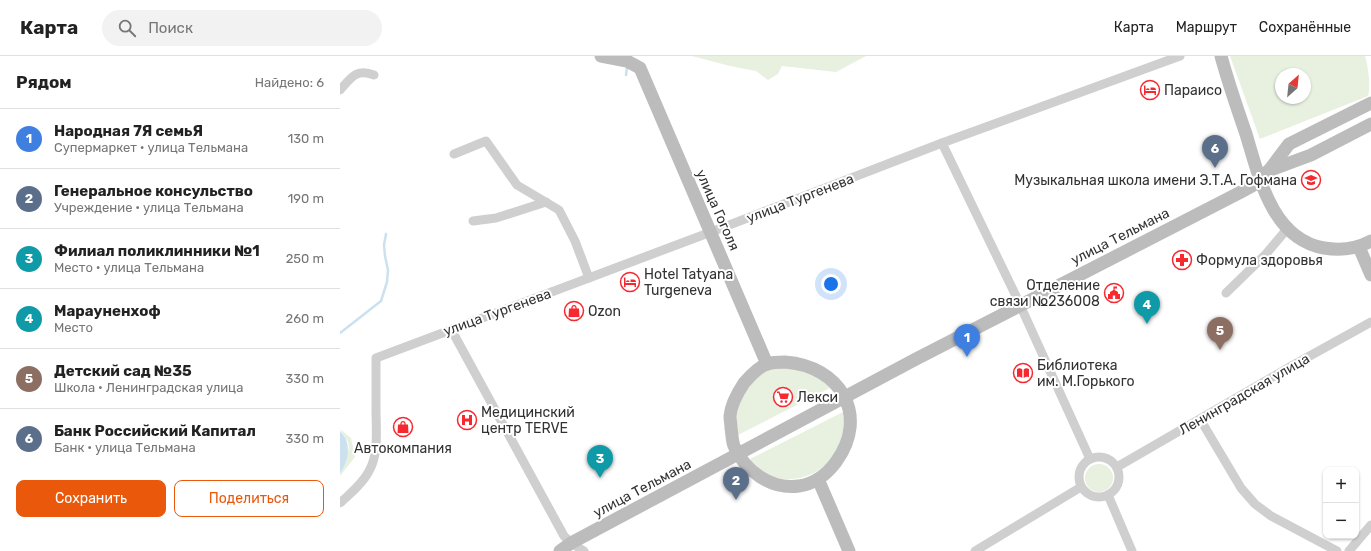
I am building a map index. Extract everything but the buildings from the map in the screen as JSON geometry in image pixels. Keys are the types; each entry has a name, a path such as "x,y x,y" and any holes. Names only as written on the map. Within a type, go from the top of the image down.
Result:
{"street":[{"name":"улица Гоголя","path":"601,56 627,61 640,68 679,162 711,232 767,364"},
{"name":"улица Тургенева","path":"340,503 363,480 373,464 376,447 376,358 711,232 942,142 1180,56"},
{"path":"1221,56 1265,176 1278,218 1287,229 1307,243 1318,247 1334,250 1359,247 1371,241"},
{"path":"340,90 355,74 366,72 374,75"},
{"name":"улица Тельмана","path":"1265,176 1289,144 1371,103"},
{"name":"улица Тельмана","path":"560,551 571,543 845,397 1232,197 1265,176 1311,155 1371,124"},
{"path":"454,154 486,141 517,185 559,210 575,241 589,278"},
{"path":"942,142 1020,306 1090,459"},
{"path":"473,221 496,218 546,202"},
{"path":"1226,293 1266,254 1287,229"},
{"path":"1359,247 1371,275"},
{"name":"Ленинградская улица","path":"1117,468 1371,322"},
{"path":"451,329 558,526 564,536 571,543 584,551"},
{"path":"797,362 810,366 833,382 845,397 849,406 852,422 848,440 842,454 833,466 818,479 810,483 799,486 784,486 775,484 757,476 751,471 734,445 730,416 732,406 739,390 749,377 767,364 797,362"},
{"path":"1200,419 1241,488 1255,504 1270,516 1337,551"},
{"path":"1101,457 1110,460 1117,468 1119,474 1118,484 1114,491 1108,495 1101,498 1093,497 1081,487 1079,482 1081,468 1090,459 1101,457"},
{"path":"818,479 849,551"},
{"path":"975,551 1081,487"},
{"path":"1108,495 1132,551"},
{"path":"1350,551 1371,526"}],"green space":[{"path":"692,56 866,56 836,72 782,66 778,74 768,80 756,71"},
{"path":"1230,56 1365,56 1369,76 1368,96 1260,139"},
{"path":"802,367 832,387 738,435 735,423 739,405 745,392 756,378 771,368"},
{"path":"845,411 842,436 838,448 832,458 814,473 803,477 789,479 776,478 763,473 750,459"},
{"path":"340,429 351,438 355,457 340,476 349,448 348,442"},
{"path":"1099,464 1105,465 1109,468 1112,472 1112,484 1109,488 1105,491 1099,492 1093,491 1089,488 1086,484 1085,478 1086,472 1089,468 1093,465"}],"water":[{"path":"340,431 346,440 348,451 340,473"}],"waterway":[{"path":"626,75 627,67"},
{"path":"340,333 381,301 387,282 388,270 384,245 386,234"}],"place":[{"name":"Параисо","path":"1150,90"},
{"name":"Банк Российский Капитал","path":"1215,168"},
{"name":"Музыкальная школа имени Э.Т.А. Гофмана","path":"1311,180"},
{"name":"Формула здоровья","path":"1182,260"},
{"name":"Hotel Tatyana Turgeneva","path":"630,282"},
{"name":"Отделение связи №236008","path":"1114,293"},
{"name":"Ozon","path":"574,311"},
{"name":"Марауненхоф","path":"1147,324"},
{"name":"Детский сад №35","path":"1220,350"},
{"name":"Народная 7Я семьЯ","path":"967,357"},
{"name":"Библиотека им. М.Горького","path":"1023,373"},
{"name":"Лекси","path":"783,397"},
{"name":"Медицинский центр TERVE","path":"467,420"},
{"name":"Автокомпания","path":"403,427"},
{"name":"Филиал поликлинники №1","path":"600,478"},
{"name":"Генеральное консульство","path":"736,500"}]}
